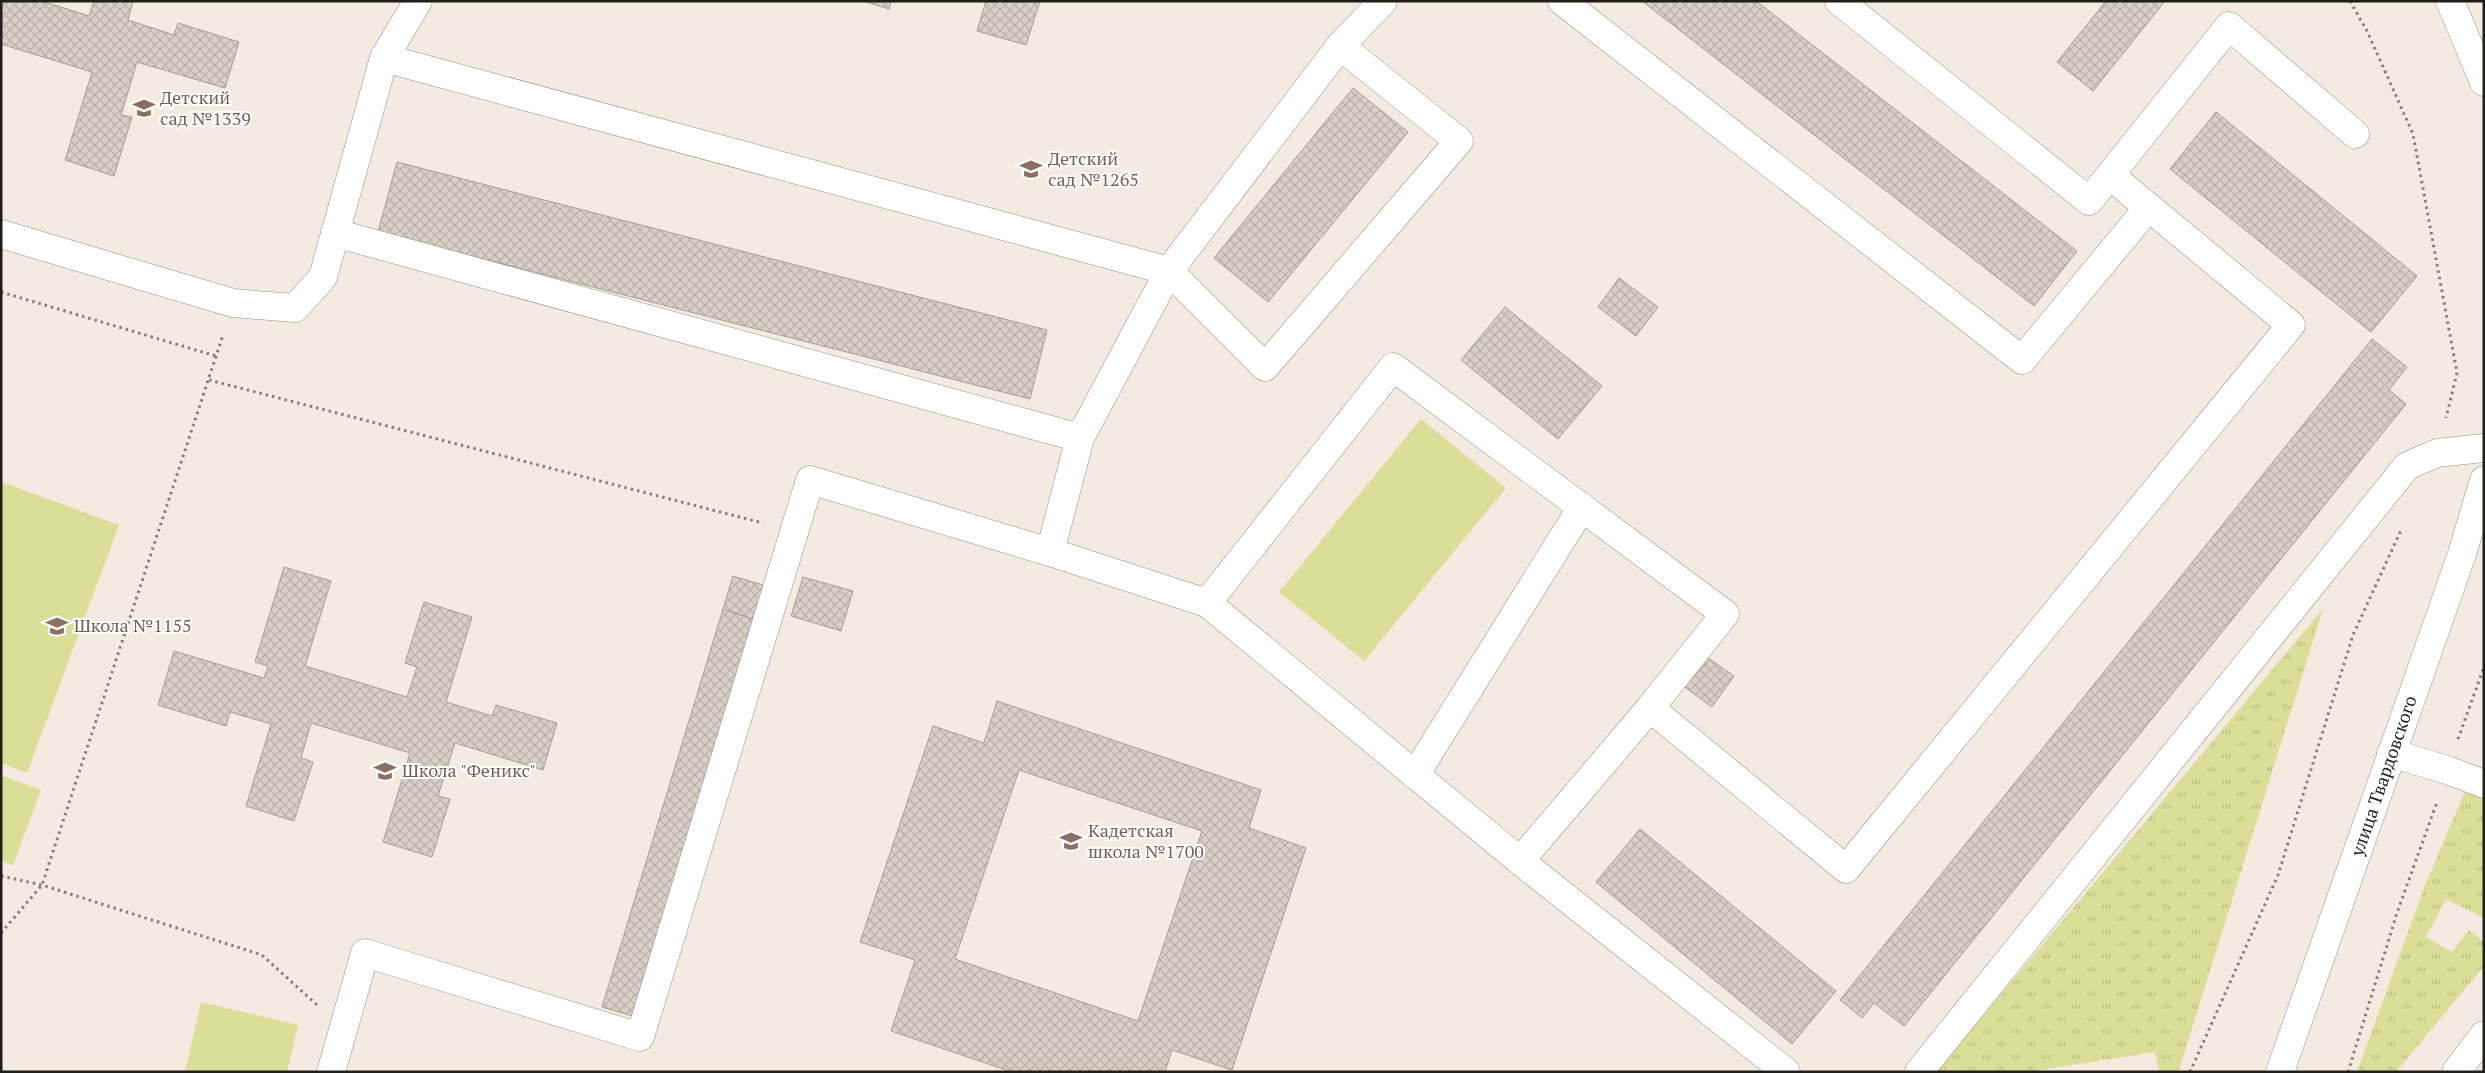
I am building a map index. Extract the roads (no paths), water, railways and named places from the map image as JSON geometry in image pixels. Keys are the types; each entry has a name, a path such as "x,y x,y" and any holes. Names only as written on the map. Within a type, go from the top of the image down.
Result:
{"main road":[{"path":"1,234 234,303 295,308 323,277 384,58 418,1"},
{"path":"1050,552 1080,438 1169,271 1340,46 1383,1"},
{"path":"1562,1 2022,360 2148,208 2110,175"},
{"path":"1840,1 2089,201 2230,26 2355,134"},
{"path":"2450,1 2484,82"},
{"path":"384,58 1169,271 1265,367 1459,141 1340,46"},
{"path":"1650,708 1846,869 2291,325 2110,175"},
{"path":"335,233 1080,438"},
{"path":"1207,603 1393,367 1725,614 1650,708 1520,862"},
{"path":"1919,1072 2408,466 2437,453 2484,448"},
{"path":"331,1072 365,953 640,1037 810,480 1050,552 1207,603 1520,862 1786,1072"},
{"name":"улица Твардовского","path":"2280,1072 2462,554 2484,480"},
{"path":"1415,775 1582,507"},
{"path":"2391,753 2448,770 2484,784"},
{"path":"2456,1072 2484,1035"}],"place":[{"name":"Детский сад №1339","path":"144,108"},
{"name":"Детский сад №1265","path":"1031,169"},
{"name":"Школа №1155","path":"57,626"},
{"name":"Школа \"Феникс\"","path":"385,771"},
{"name":"Кадетская школа №1700","path":"1071,841"}]}
